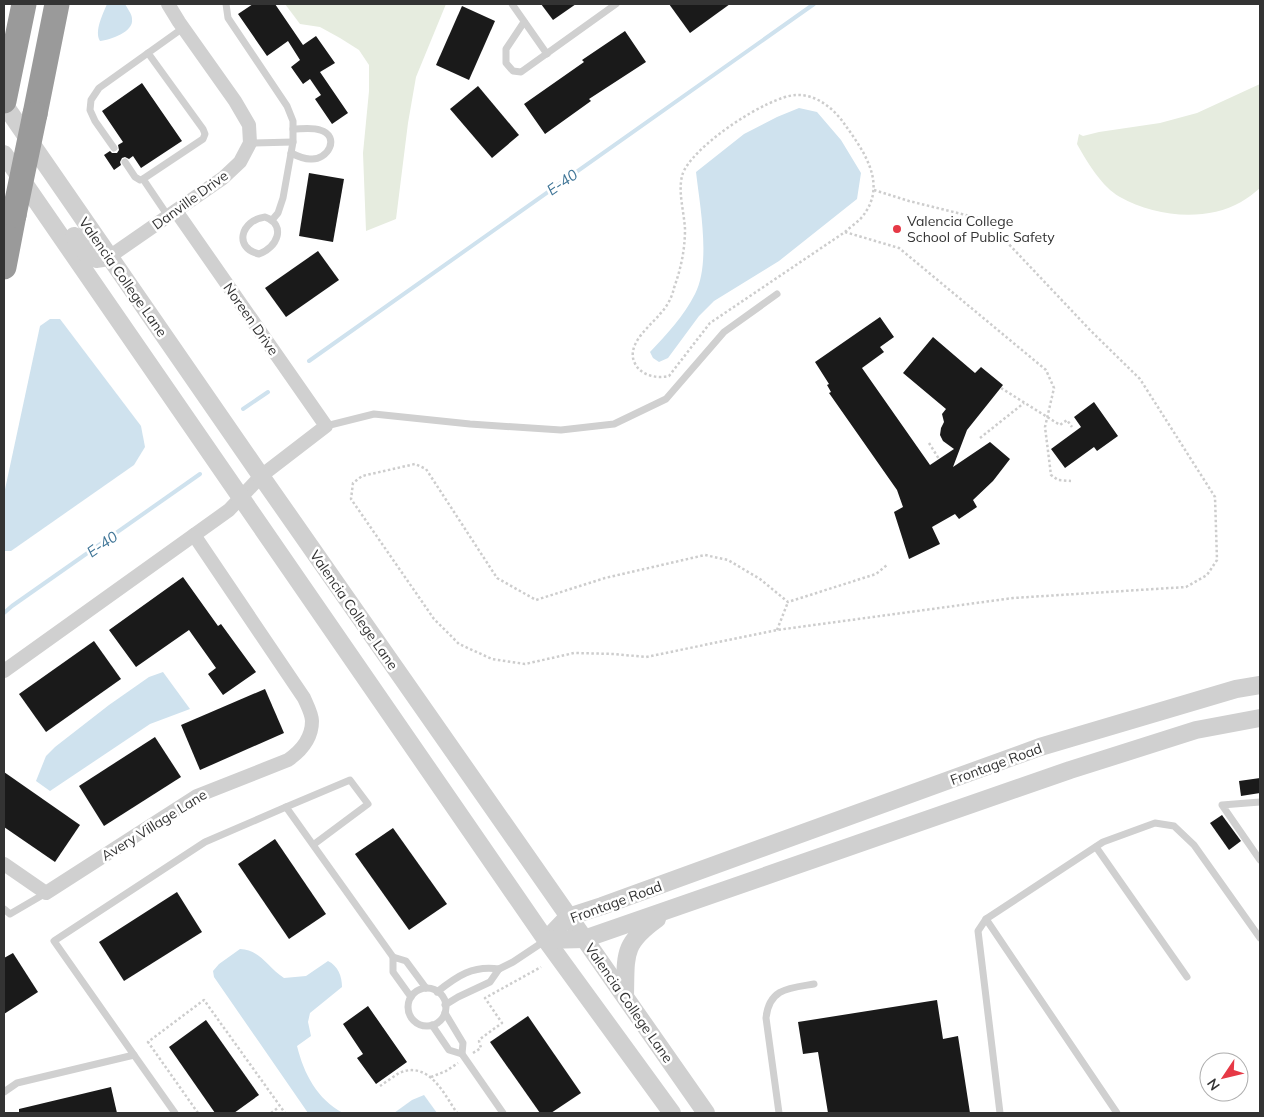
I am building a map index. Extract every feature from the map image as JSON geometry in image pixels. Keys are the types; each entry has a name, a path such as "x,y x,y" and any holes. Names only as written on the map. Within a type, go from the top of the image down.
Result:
{"highway":[{"path":"4,103 24,4"},
{"path":"4,267 57,4"}],"street":[{"path":"168,4 182,28 235,101 249,125 250,143"},
{"name":"Valencia College Lane","path":"4,103 109,258 706,1113"},
{"name":"Danville Drive","path":"109,258 223,178 240,162 250,143"},
{"name":"Valencia College Lane","path":"4,154 546,940 672,1113"},
{"path":"35,199 53,207 87,254 96,259 109,258"},
{"name":"Noreen Drive","path":"172,214 326,426"},
{"path":"4,671 230,510 261,476 326,426"},
{"name":"Avery Village Lane","path":"46,893 197,796 288,760 298,753 310,733 312,719 304,698 194,535"},
{"name":"Frontage Road","path":"546,940 568,917 1040,747 1236,689 1260,685"},
{"name":"Frontage Road","path":"546,940 584,939 1070,770 1196,730 1260,718"},
{"path":"4,864 46,893"},
{"path":"625,996 627,950 640,932 670,909"}],"lane":[{"path":"226,4 228,18 287,106 293,121 293,142 284,198 278,213 272,220"},
{"path":"512,4 547,54"},
{"path":"524,22 506,49 506,63 513,71 521,72 616,4"},
{"path":"114,148 95,121 90,110 91,100 99,88 182,28"},
{"path":"125,162 135,177 140,180 143,179 203,138 205,134 148,53"},
{"path":"291,153 308,159 316,159 327,152 331,142 329,137 321,130 293,129"},
{"path":"250,143 293,142"},
{"path":"143,179 172,214"},
{"path":"265,217 272,220 278,233 276,240 265,252 259,254 249,250 243,241 243,231 246,226 259,218 265,217"},
{"path":"326,426 374,414 470,424 561,430 614,424 666,399 724,332 777,294"},
{"path":"175,1113 54,941 205,842 350,780 368,804 313,845"},
{"path":"1260,802 1222,806 1260,860"},
{"path":"286,807 393,958 393,972 411,997"},
{"path":"1000,1113 978,931 986,920 1096,847 1125,833 1155,823 1174,826 1194,845 1260,938"},
{"path":"1096,847 1187,977"},
{"path":"4,909 10,914 46,893"},
{"path":"986,920 1117,1113"},
{"path":"445,1005 458,996 490,982 499,969 546,940"},
{"path":"393,958 406,961 426,988"},
{"path":"437,992 463,974 485,967 499,969"},
{"path":"779,1113 766,1018 767,1008 772,999 780,992 790,988 814,984"},
{"path":"426,988 437,992 441,995 445,1005 441,1020 432,1025 421,1025 412,1019 408,1008 411,997 420,989 426,988"},
{"path":"444,1013 463,1043 462,1054"},
{"path":"432,1025 449,1050 462,1054 503,1113"},
{"path":"4,1092 17,1083 134,1054"}],"path":[{"path":"797,95 817,98 838,116 861,148 872,171 874,190 871,203 862,217 845,232 710,323 669,376 659,378 646,374 637,367 633,356 636,344 643,330 662,314 672,296 683,261 685,228 681,195 682,176 689,160 707,143 760,108 778,98 797,95"},
{"path":"788,602 760,579 728,560 704,555 605,578 536,600 497,578 426,469 415,464 362,476 353,483 351,499 434,619 459,644 492,658 526,664 574,654 614,654 646,657 777,630 1014,598 1186,587 1207,575 1217,560 1215,498 1140,379 1090,330 986,220 909,201 874,190"},
{"path":"845,232 898,248 1046,370 1054,388 1045,427 1051,475 1058,480 1071,481"},
{"path":"1001,388 1060,425 1067,420 1072,427"},
{"path":"980,438 1024,403"},
{"path":"929,443 939,459"},
{"path":"788,602 876,574 887,565"},
{"path":"777,630 788,602"},
{"path":"472,1054 481,1048 478,1041 502,1023 485,998 542,967"},
{"path":"198,1113 148,1042 204,1000 285,1113"},
{"path":"431,1077 459,1062"},
{"path":"380,1086 400,1073 411,1070 421,1072 434,1079 457,1113"},
{"path":"270,1113 280,1106"}],"shaded area":[{"path":"285,4 446,4 416,77 408,123 396,219 366,231 363,153 369,91 369,65 359,50 340,38 320,27 300,24"},
{"path":"1260,84 1260,188 1244,200 1227,208 1197,214 1180,214 1164,213 1134,204 1113,193 1101,181 1077,144 1079,134 1083,136 1160,123 1197,113"}],"water":[{"path":"107,4 125,4 131,15 132,24 120,34 100,41 98,32 101,17"},
{"path":"799,108 817,112 841,140 861,173 857,199 779,261 714,301 699,316 668,358 659,362 653,358 650,352 686,310 700,281 703,234 696,172 744,134"},
{"path":"50,319 60,319 141,426 145,447 134,465 11,551 4,551 4,494 40,326"},
{"path":"163,672 190,709 150,724 50,791 36,781 46,756 55,747 149,677"},
{"path":"240,949 253,952 284,978 306,976 328,961 337,969 342,987 310,1013 308,1022 311,1036 297,1046 303,1066 313,1085 326,1101 343,1113 308,1113 214,977 213,971 219,964"},
{"path":"424,1095 437,1113 394,1113 412,1100"}],"building":[{"path":"253,4 275,4 303,45 316,36 335,63 320,72 348,113 332,124 315,99 321,95 310,79 303,84 291,67 300,60 288,41 267,56 238,14"},
{"path":"541,4 576,4 553,20"},
{"path":"669,4 730,4 690,33"},
{"path":"462,6 495,21 469,80 436,65"},
{"path":"625,31 646,62 589,99 591,101 545,134 524,104 584,62 582,60"},
{"path":"142,83 182,141 141,168 133,156 129,159 122,158 121,165 114,170 104,155 110,151 117,153 119,150 118,145 123,142 102,111"},
{"path":"478,86 519,135 492,158 450,109"},
{"path":"309,173 344,179 333,242 299,236"},
{"path":"318,251 339,280 286,317 265,288"},
{"path":"880,317 894,337 880,347 884,352 862,368 930,465 954,449 943,441 940,435 944,422 942,414 946,409 903,373 933,337 975,373 981,367 1003,385 967,430 953,467 990,442 1010,459 993,481 973,500 977,507 959,519 955,514 932,527 940,544 909,559 894,512 903,507 897,490 829,393 831,392 827,385 829,384 815,362"},
{"path":"1094,402 1118,436 1097,451 1094,447 1065,468 1051,449 1081,427 1074,417"},
{"path":"183,577 218,626 221,624 256,672 223,695 208,674 216,668 189,630 136,667 109,630"},
{"path":"94,641 121,679 46,732 19,694"},
{"path":"265,689 284,733 200,770 181,725"},
{"path":"155,737 181,777 104,826 79,786"},
{"path":"4,772 80,825 55,862 4,827"},
{"path":"1260,778 1260,793 1241,796 1239,781"},
{"path":"1222,815 1241,841 1229,850 1210,823"},
{"path":"393,828 447,904 409,930 355,854"},
{"path":"275,839 326,914 289,939 238,864"},
{"path":"177,892 202,932 124,981 99,942"},
{"path":"13,953 38,992 4,1014 4,958"},
{"path":"937,1000 943,1039 958,1036 970,1113 828,1113 818,1052 803,1054 798,1022"},
{"path":"368,1006 407,1062 376,1084 357,1058 363,1054 343,1024"},
{"path":"528,1016 581,1093 551,1113 540,1113 490,1042"},
{"path":"206,1020 259,1095 234,1113 215,1113 169,1047"},
{"path":"111,1087 117,1113 19,1113 19,1109"}],"waterway":[{"name":"E-40","path":"309,361 814,4"},
{"name":"E-40","path":"243,409 268,392"},
{"name":"E-40","path":"4,613 200,474"}],"place":[{"name":"Valencia College School of Public Safety","path":"897,229"}]}
